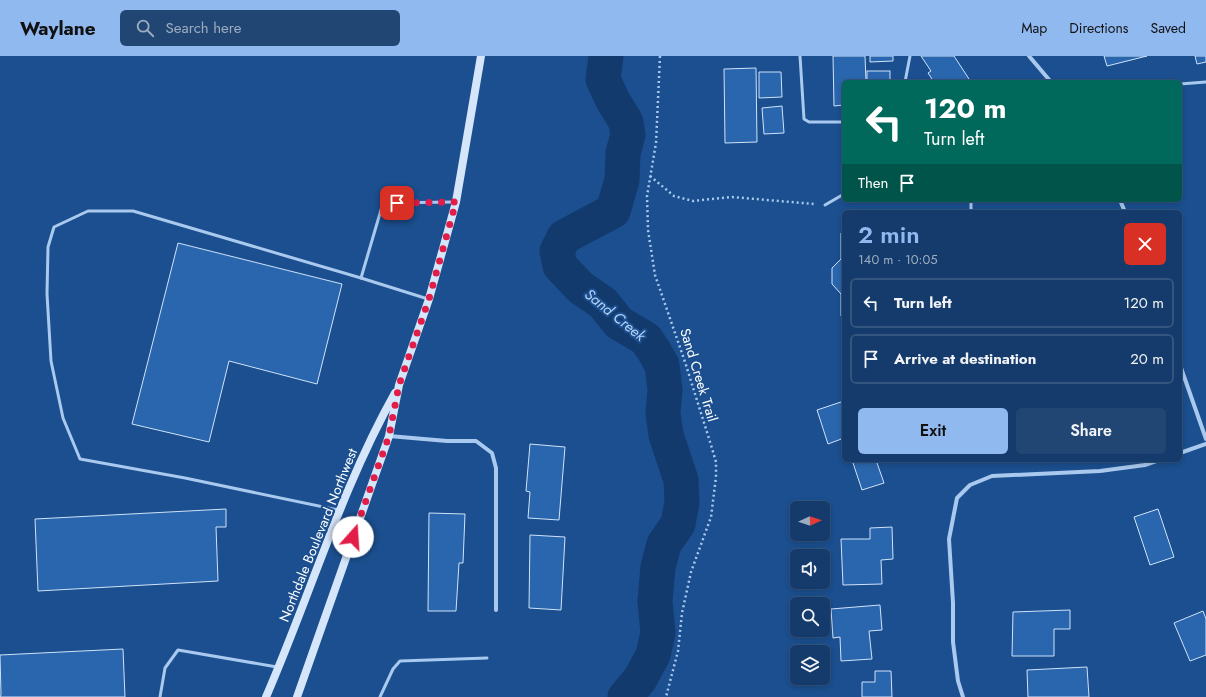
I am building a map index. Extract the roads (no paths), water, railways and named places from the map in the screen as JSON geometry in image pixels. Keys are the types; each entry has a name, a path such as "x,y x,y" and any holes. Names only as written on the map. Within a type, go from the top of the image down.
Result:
{"main road":[{"name":"Northdale Boulevard Northwest","path":"297,697 389,436 399,385 429,299 456,202 481,56"},
{"name":"Northdale Boulevard Northwest","path":"266,697 279,668 340,511 377,425 399,385"}],"street":[{"path":"1029,56 1048,80"},
{"path":"1182,371 1206,439"},
{"path":"389,436 447,441 476,441 492,454 496,468 496,610"},
{"path":"1182,452 1206,444"},
{"path":"963,697 958,681 953,642 953,603 948,539 957,498 970,485 992,476 1100,471 1145,465 1153,462"}],"lane":[{"path":"800,56 804,119 809,122 842,122"},
{"path":"905,80 910,56"},
{"path":"1182,84 1206,82"},
{"path":"825,205 842,195"},
{"path":"361,278 383,203 456,202"},
{"path":"340,511 185,478 80,459 63,418 51,361 47,294 48,247 54,227 88,211 133,211 429,299"},
{"path":"160,697 165,668 178,650 279,668"},
{"path":"380,697 393,669 400,661 487,658"}],"waterway":[{"name":"Sand Creek","path":"606,56 603,79 612,99 626,122 628,135 623,153 622,180 613,211 564,237 557,251 560,266 581,288 603,303 619,323 646,339 662,365 665,390 663,413 666,435 681,480 682,502 678,524 664,544 658,567 655,601 658,633 653,655 640,679 625,697"}]}
